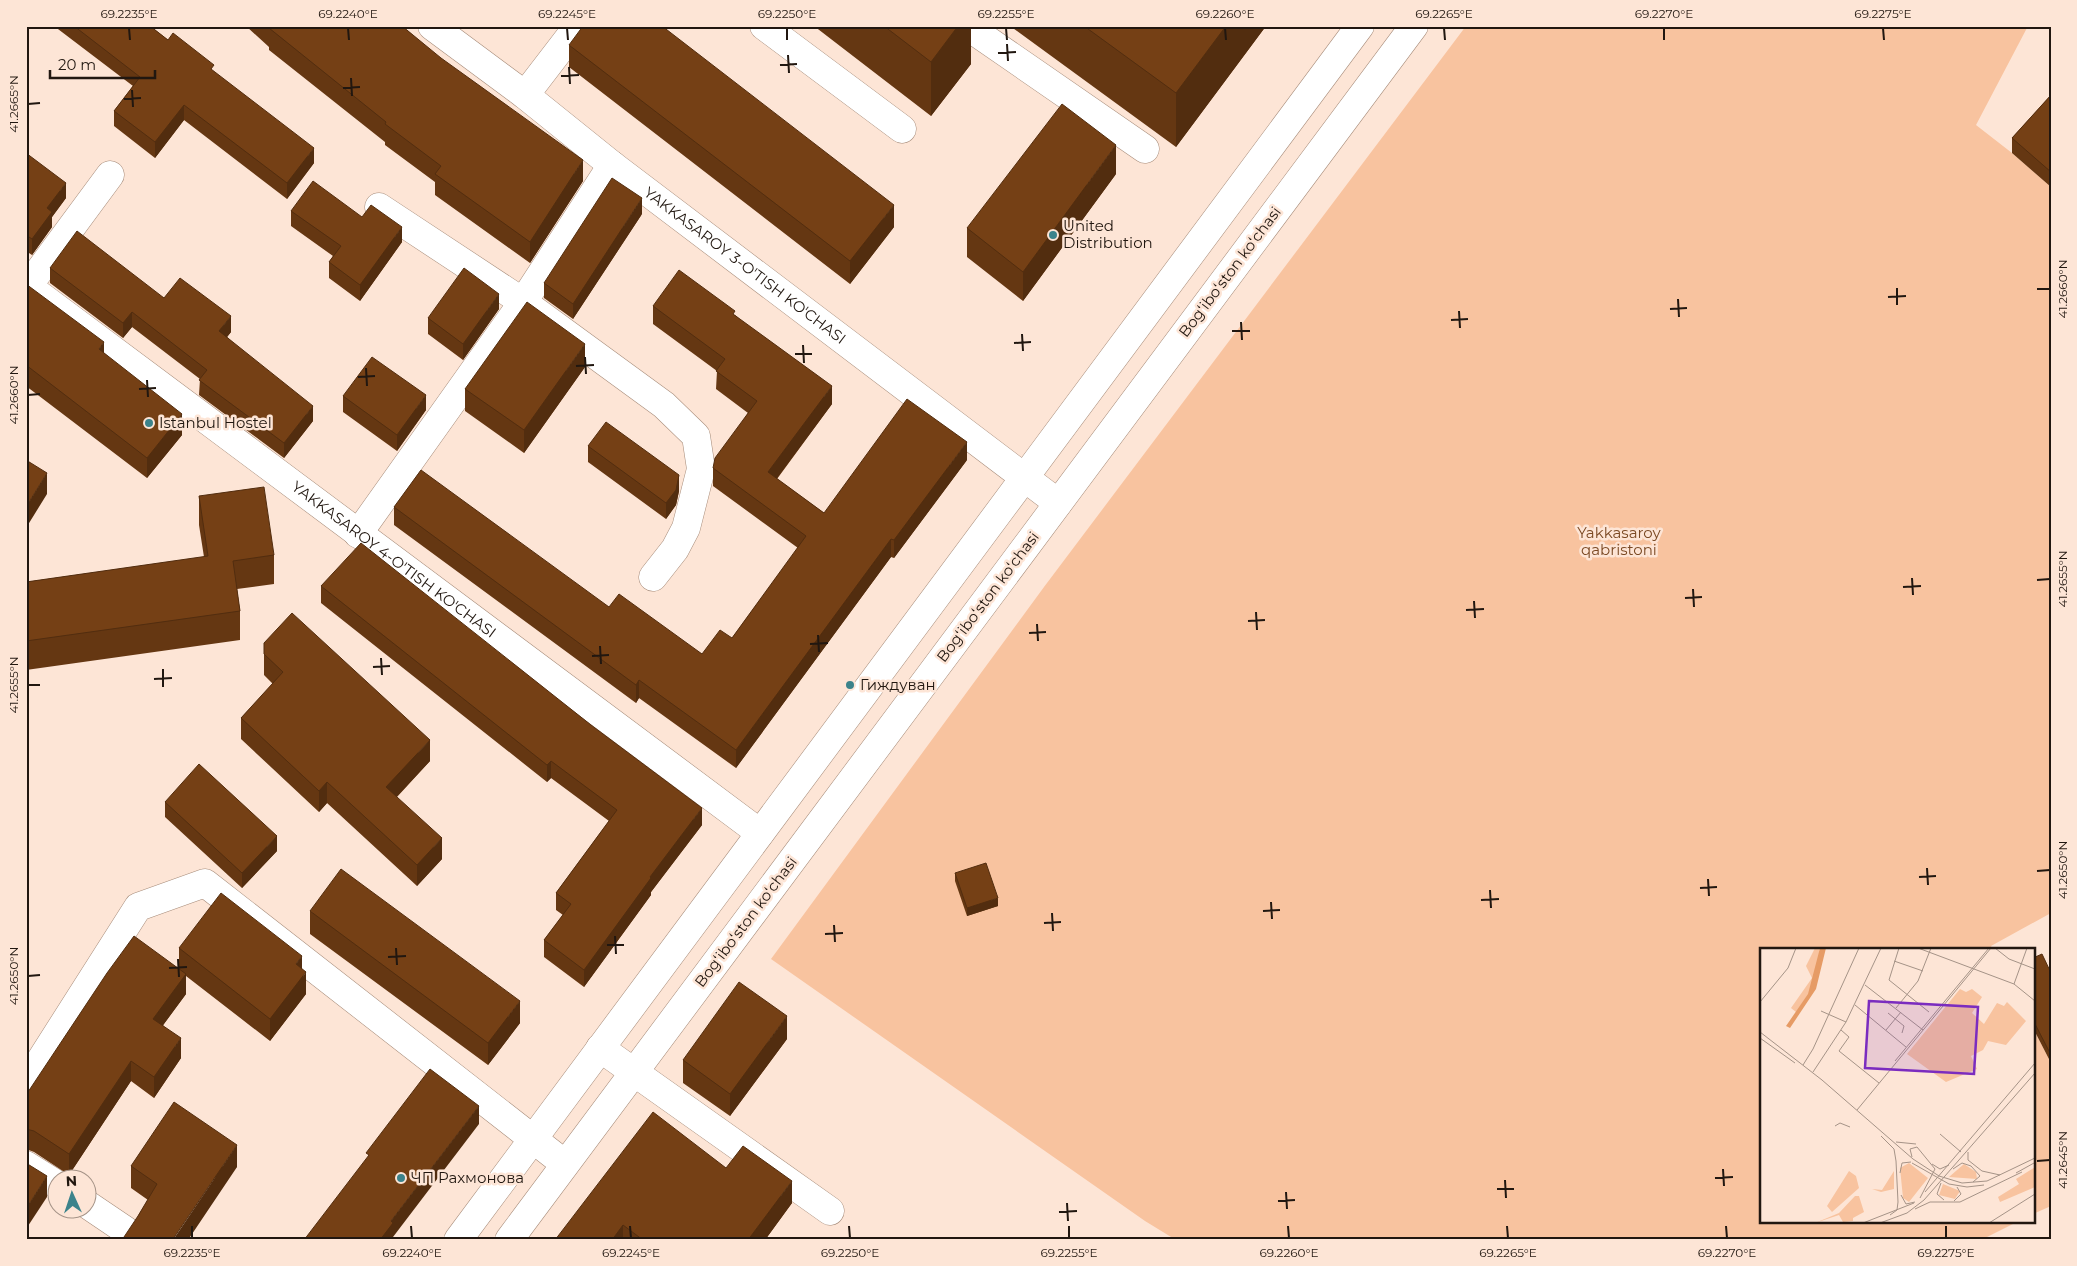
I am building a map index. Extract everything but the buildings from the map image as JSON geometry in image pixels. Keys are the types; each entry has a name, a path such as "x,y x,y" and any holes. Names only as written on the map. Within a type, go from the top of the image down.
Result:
{"street":[{"name":"YAKKASAROY 3-O'TISH KO'CHASI","path":"432,26 1058,503"},
{"path":"525,95 578,26"},
{"path":"764,26 902,129"},
{"path":"967,26 1145,149"},
{"path":"458,1240 1360,26"},
{"name":"Bogʻiboʻston koʻchasi","path":"509,1240 1414,26"},
{"path":"358,534 523,302 612,165"},
{"path":"27,286 110,175"},
{"path":"379,206 523,302 664,405 696,436 701,469 686,528 675,549 653,577"},
{"name":"YAKKASAROY 4-O'TISH KO'CHASI","path":"27,286 760,833"},
{"path":"26,1083 138,907 205,883 565,1164"},
{"path":"600,1048 830,1211"},
{"path":"26,1164 48,1178"},
{"path":"98,1212 125,1230"}],"green space":[{"name":"Yakkasaroy qabristoni","path":"1466,26 2028,26 1976,125 2051,187 2051,913 1991,946 1992,948 1760,948 1760,1224 2013,1224 1981,1240 1176,1240 1145,1221 771,959 1044,587"},
{"path":"2034,1030 2051,1063 2051,1206 2034,1214"}],"place":[{"name":"United Distribution","path":"1053,235"},
{"name":"Istanbul Hostel","path":"149,423"},
{"name":"Гиждуван","path":"850,685"},
{"name":"ЧП Рахмонова","path":"401,1178"}]}
